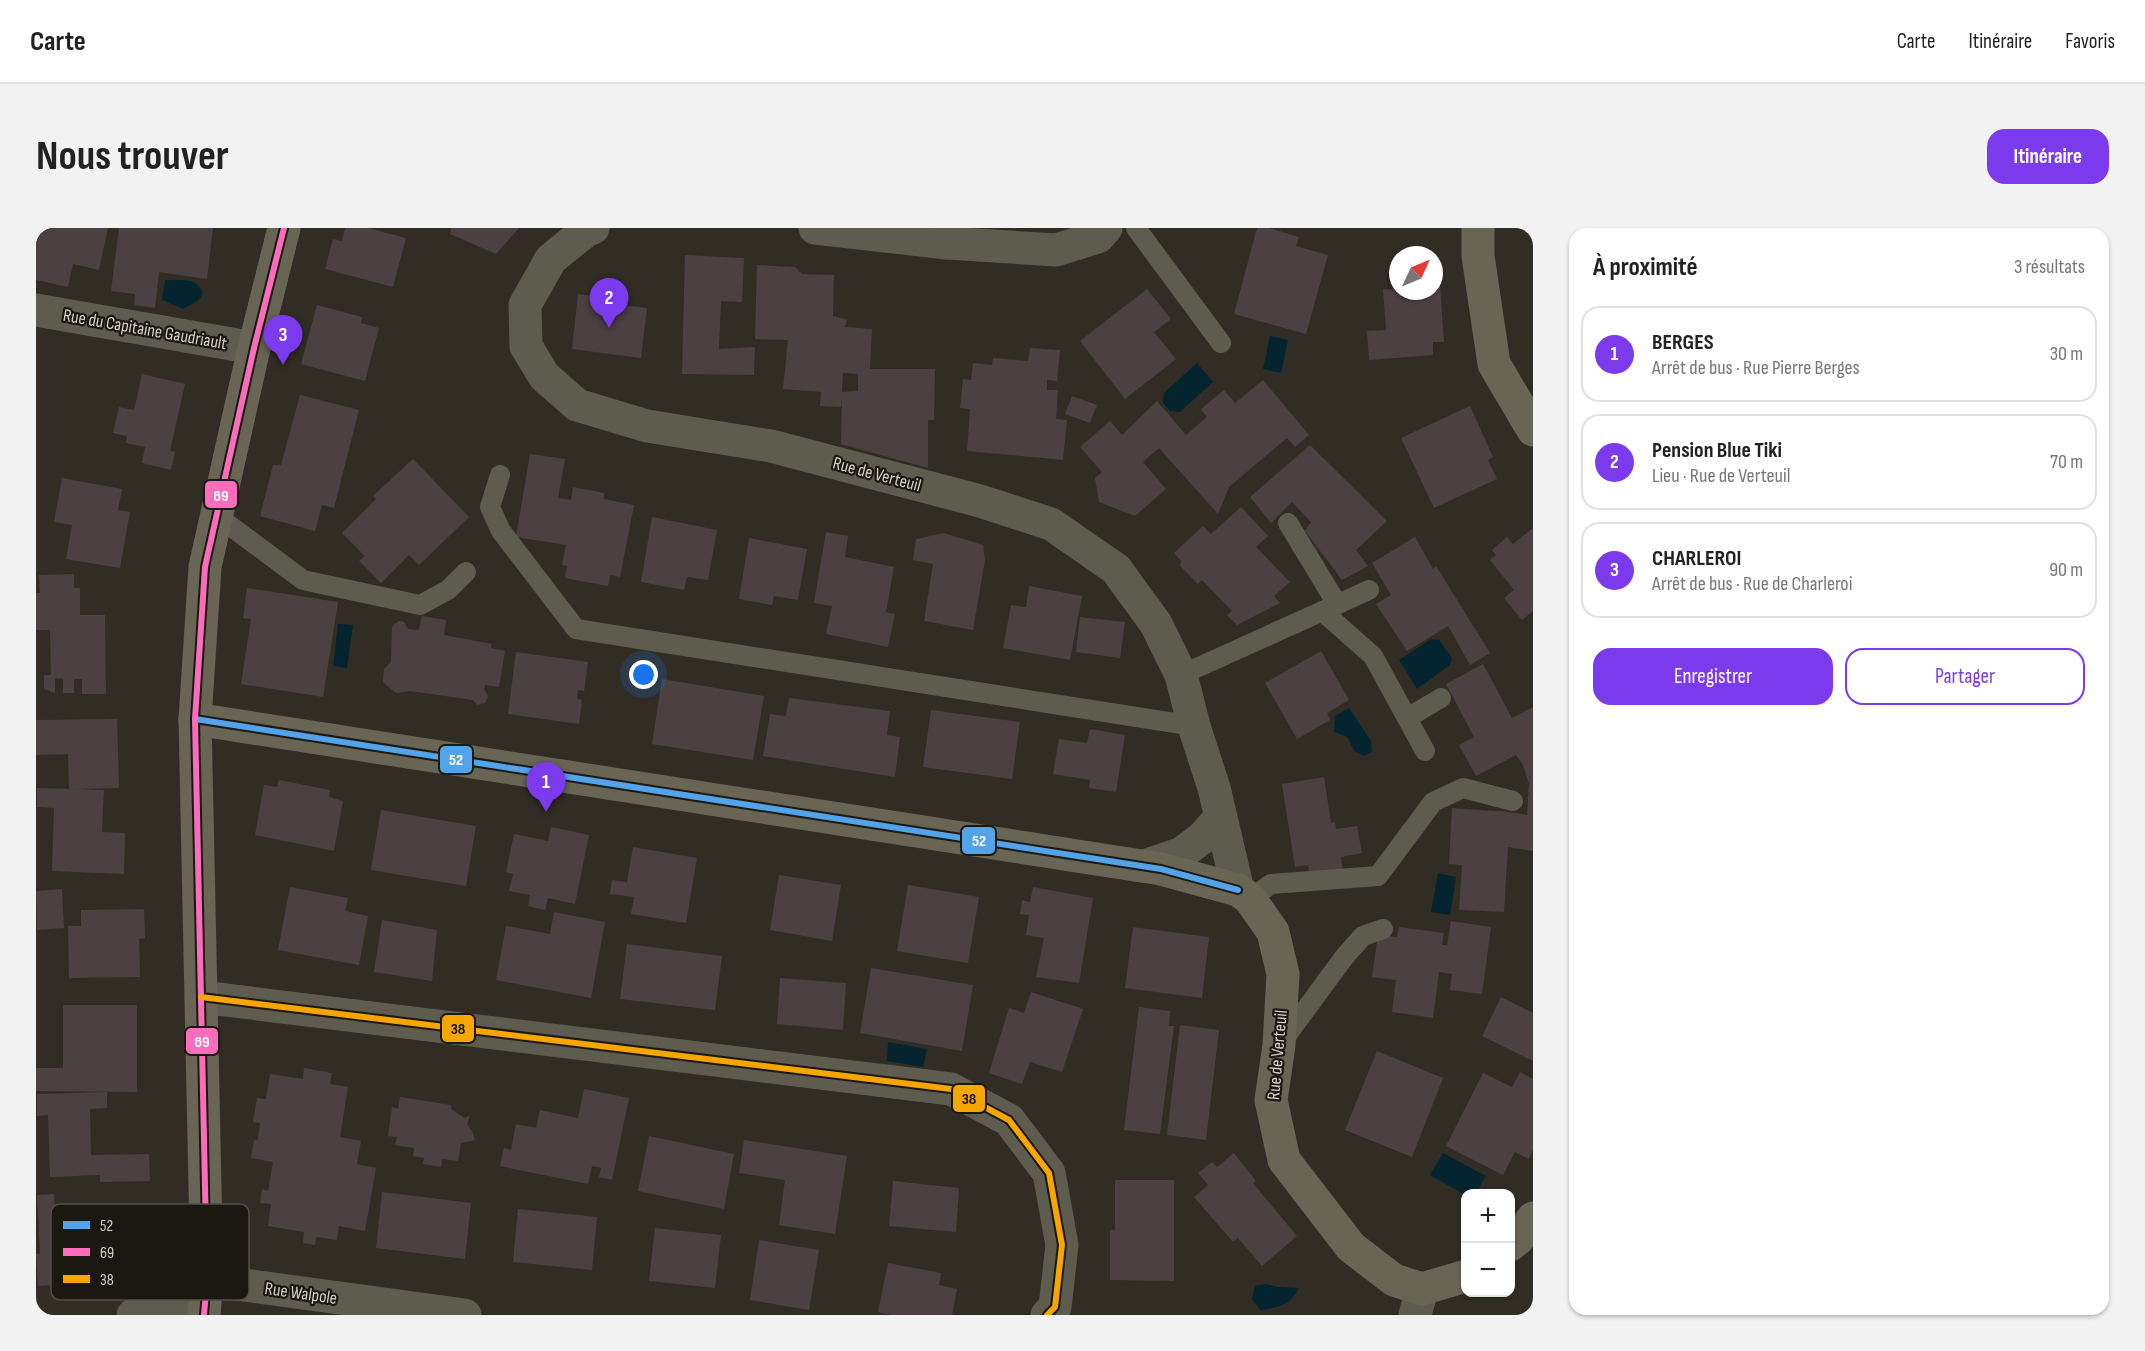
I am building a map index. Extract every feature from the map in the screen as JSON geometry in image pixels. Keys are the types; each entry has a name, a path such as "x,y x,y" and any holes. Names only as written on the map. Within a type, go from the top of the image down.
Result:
{"street":[{"path":"204,1204 195,719 205,567 254,348 284,228"},
{"name":"Rue de Verteuil","path":"593,228 587,230 551,259 525,305 526,346 544,376 577,405 647,426 771,446 980,501 1051,524 1116,569 1156,624 1181,675 1194,726 1214,788 1220,818 1244,895 1273,932 1283,974 1280,1045 1271,1100 1284,1160 1351,1247 1418,1302"},
{"path":"815,228 949,235 1056,250 1098,237 1106,228"},
{"path":"1478,228 1478,256 1494,364 1533,430"},
{"name":"Rue du Capitaine Gaudriault","path":"36,309 254,348"},
{"path":"195,719 1144,866 1161,869 1244,895"},
{"path":"1144,866 1182,853 1202,838 1220,818"},
{"path":"201,997 951,1089 1009,1120 1049,1173 1062,1245 1055,1307 1047,1315"},
{"path":"1513,1243 1533,1218"},
{"path":"1418,1302 1461,1279"},
{"name":"Rue Walpole","path":"133,1315 191,1311 205,1301 465,1315"}],"lane":[{"path":"1136,228 1221,343"},
{"path":"500,475 490,507 501,531 576,629 1194,726"},
{"path":"217,516 303,580 420,605 448,590 466,572"},
{"path":"1288,523 1329,608 1373,656 1425,751"},
{"path":"1181,675 1369,590"},
{"path":"1407,718 1441,698"},
{"path":"1244,895 1271,884 1378,876 1433,802 1463,788 1513,801"},
{"path":"1280,1045 1345,956 1363,936 1383,929"}],"water":[{"path":"165,280 192,282 203,293 199,300 183,309 162,300"},
{"path":"1270,336 1288,340 1281,373 1263,369"},
{"path":"1197,363 1213,382 1180,412 1170,411 1163,403 1164,393"},
{"path":"338,624 353,625 347,668 333,666"},
{"path":"1431,639 1439,640 1452,658 1450,665 1417,689 1399,660"},
{"path":"1349,708 1371,741 1372,752 1364,756 1355,752 1347,737 1334,732 1335,716"},
{"path":"1438,873 1456,877 1450,915 1431,912"},
{"path":"888,1042 927,1049 923,1067 887,1061"},
{"path":"1443,1153 1486,1176 1478,1189 1461,1189 1461,1193 1430,1175"},
{"path":"1266,1284 1299,1288 1296,1294 1283,1305 1260,1310 1252,1299 1255,1286"}],"building":[{"path":"36,228 108,228 99,270 73,264 68,287 36,280"},
{"path":"119,228 213,228 207,279 159,272 155,308 134,305 135,294 111,291"},
{"path":"345,228 368,228 406,238 393,287 325,269 333,239 342,241"},
{"path":"451,228 519,228 496,254 450,234"},
{"path":"1257,228 1269,228 1299,237 1296,246 1328,255 1306,334 1234,314"},
{"path":"685,255 744,258 742,302 721,301 719,349 755,347 754,375 682,374"},
{"path":"757,265 795,267 802,274 834,275 833,316 847,320 845,327 872,329 870,369 935,369 934,420 928,420 928,468 841,444 842,397 841,407 820,406 821,392 783,389 788,340 755,339","holes":["843,373 858,374 858,391 842,392"]},
{"path":"1147,289 1171,319 1154,332 1176,359 1125,399 1080,341"},
{"path":"1383,289 1389,289 1389,300 1441,300 1444,342 1433,342 1433,355 1369,360 1367,331 1386,330"},
{"path":"578,294 620,299 621,305 647,308 641,358 572,349"},
{"path":"317,305 362,317 361,323 379,328 365,381 301,364"},
{"path":"1030,348 1060,350 1057,381 1047,380 1047,390 1058,390 1056,419 1067,420 1063,460 967,451 970,409 960,408 963,379 971,380 973,363 992,365 993,358 1028,361"},
{"path":"142,374 185,384 170,451 175,452 171,470 142,463 145,447 126,443 127,436 113,433 119,407 134,410"},
{"path":"1263,380 1309,435 1295,447 1287,438 1229,487 1218,514 1159,448 1143,462 1166,489 1135,516 1099,502 1095,478 1102,472 1080,447 1110,421 1122,435 1157,401 1186,435 1207,417 1201,409 1224,390 1235,403"},
{"path":"300,395 359,410 334,508 322,505 315,531 260,516 273,465 281,465"},
{"path":"1072,396 1097,405 1090,423 1065,414"},
{"path":"1470,406 1493,457 1488,460 1497,479 1434,508 1401,438"},
{"path":"1310,445 1387,521 1356,550 1368,566 1342,580 1305,531 1311,522 1292,502 1271,523 1250,497"},
{"path":"530,454 565,459 558,498 571,500 573,487 604,493 604,499 634,505 620,577 610,575 608,586 565,578 567,566 562,565 566,545 516,537"},
{"path":"413,459 469,517 419,565 409,555 381,583 359,561 365,556 342,533 376,499 373,496"},
{"path":"62,478 122,489 118,510 130,512 120,568 66,559 72,525 54,522"},
{"path":"1241,507 1268,536 1256,547 1290,582 1274,596 1280,603 1237,625 1227,615 1232,611 1202,580 1198,584 1180,566 1181,561 1174,553 1203,526 1211,534"},
{"path":"652,517 717,530 708,580 687,577 684,590 641,582"},
{"path":"1533,528 1533,611 1522,620 1504,598 1514,590 1490,560 1496,555 1492,550 1507,537 1513,544"},
{"path":"826,532 848,536 845,557 894,567 886,612 895,614 888,647 826,634 832,606 814,603"},
{"path":"944,533 983,545 985,560 973,630 924,621 933,564 913,560 916,539"},
{"path":"1415,537 1433,569 1436,566 1490,653 1470,665 1448,626 1407,651 1376,604 1391,595 1372,563"},
{"path":"749,538 807,549 798,600 774,596 772,605 739,599"},
{"path":"74,574 74,588 80,588 80,615 105,615 106,694 82,694 82,679 74,679 74,693 63,693 63,679 55,678 55,693 44,689 44,675 51,675 50,630 36,630 36,593 40,593 39,575"},
{"path":"1029,586 1082,596 1070,660 1003,648 1011,605 1026,607"},
{"path":"247,588 338,602 323,697 241,684 251,619 243,618"},
{"path":"422,616 446,620 444,635 492,644 491,648 505,651 499,687 485,685 484,689 488,696 485,703 477,705 473,700 410,691 396,693 383,682 384,669 391,662 392,626 399,621 404,622 408,629 419,630"},
{"path":"1080,617 1125,622 1120,658 1076,652"},
{"path":"1321,651 1349,700 1327,713 1330,720 1297,739 1265,683"},
{"path":"516,652 588,662 584,691 578,690 577,699 582,700 579,724 508,714"},
{"path":"1483,664 1512,718 1533,707 1533,851 1508,847 1504,912 1459,910 1462,865 1449,864 1452,808 1527,815 1529,784 1523,765 1516,755 1476,776 1459,745 1474,737 1446,684"},
{"path":"662,679 764,696 753,760 652,744"},
{"path":"789,698 890,711 887,735 900,737 895,777 763,756 770,714 786,716"},
{"path":"931,710 1020,722 1012,779 923,767"},
{"path":"117,719 119,788 75,789 104,790 102,832 125,833 124,874 52,871 54,808 37,807 37,788 69,789 68,754 36,755 36,720"},
{"path":"1090,729 1125,735 1116,792 1089,788 1090,780 1053,774 1059,739 1087,743"},
{"path":"1324,777 1331,823 1335,822 1336,829 1357,826 1362,853 1341,857 1343,875 1310,881 1308,865 1295,867 1282,784"},
{"path":"279,780 330,790 329,797 343,801 334,851 255,835 264,785 277,787"},
{"path":"381,810 476,826 466,886 371,870"},
{"path":"551,827 589,835 575,904 548,898 545,910 528,906 530,895 509,891 513,874 506,872 514,834 548,841"},
{"path":"633,847 697,858 686,923 631,914 634,897 610,894 612,880 627,882"},
{"path":"779,875 841,885 832,941 770,930"},
{"path":"908,885 979,897 968,963 897,951"},
{"path":"290,887 348,898 345,911 368,916 359,965 278,950"},
{"path":"1033,887 1093,898 1079,983 1036,977 1044,938 1026,935 1029,915 1020,914 1022,900 1030,902"},
{"path":"62,889 64,928 37,930 36,891"},
{"path":"144,909 145,938 139,939 140,977 69,978 68,926 81,926 81,910"},
{"path":"554,912 605,922 591,998 496,980 506,926 550,934"},
{"path":"382,920 437,930 432,981 374,972"},
{"path":"1451,921 1491,927 1482,994 1450,990 1452,974 1439,972 1433,1018 1392,1012 1396,980 1372,977 1378,935 1397,937 1399,927 1444,933 1442,945 1447,945"},
{"path":"1133,927 1209,937 1202,998 1125,988"},
{"path":"627,944 722,956 715,1010 620,999"},
{"path":"871,968 973,985 962,1051 860,1033"},
{"path":"780,978 846,983 843,1030 777,1024"},
{"path":"1031,992 1083,1009 1062,1072 1030,1062 1022,1084 989,1073 1009,1008 1024,1013"},
{"path":"1501,997 1533,1013 1533,1061 1482,1036"},
{"path":"63,1005 137,1005 137,1092 36,1091 36,1068 63,1068"},
{"path":"1139,1007 1170,1011 1169,1026 1174,1026 1160,1134 1124,1130"},
{"path":"1180,1025 1219,1030 1206,1140 1167,1135"},
{"path":"1377,1051 1443,1078 1412,1157 1345,1130"},
{"path":"304,1068 332,1073 330,1084 348,1087 340,1137 361,1141 357,1164 376,1168 365,1231 339,1226 337,1240 316,1237 315,1245 303,1243 304,1232 268,1226 271,1204 260,1203 262,1189 268,1191 273,1162 251,1158 254,1140 258,1140 260,1123 253,1122 257,1098 266,1099 270,1074 303,1079"},
{"path":"1520,1072 1533,1079 1533,1150 1529,1159 1515,1152 1503,1175 1446,1146 1483,1073 1512,1087"},
{"path":"584,1089 629,1098 612,1180 599,1177 601,1168 592,1166 588,1184 500,1166 504,1148 511,1150 516,1124 536,1128 540,1110 578,1118"},
{"path":"107,1092 107,1108 90,1109 91,1155 149,1154 150,1181 100,1182 100,1175 50,1177 48,1115 37,1116 37,1094"},
{"path":"400,1097 451,1105 451,1109 464,1118 470,1116 467,1124 475,1140 461,1143 458,1161 442,1159 441,1167 423,1164 424,1158 413,1156 414,1148 395,1145 397,1137 388,1136 392,1107 398,1109"},
{"path":"649,1136 734,1154 724,1209 638,1191"},
{"path":"744,1140 847,1156 835,1234 779,1225 785,1180 739,1173"},
{"path":"1234,1153 1256,1181 1253,1183 1297,1236 1262,1266 1238,1238 1233,1242 1194,1197 1208,1185 1198,1173 1212,1162 1217,1167"},
{"path":"1115,1180 1174,1180 1174,1281 1110,1280 1110,1230 1115,1230"},
{"path":"893,1181 959,1188 956,1232 889,1226"},
{"path":"382,1192 471,1203 465,1259 376,1248"},
{"path":"54,1194 55,1204 51,1204 51,1285 38,1286 36,1254 40,1254 37,1195"},
{"path":"518,1209 597,1217 592,1270 513,1262"},
{"path":"655,1228 721,1235 715,1288 649,1281"},
{"path":"759,1240 819,1250 809,1310 750,1300"},
{"path":"888,1263 941,1273 939,1285 957,1289 952,1315 891,1315 878,1312"}],"transit line":[{"name":"69","path":"205,1204 195,719 205,567 254,348 284,228"},
{"name":"52","path":"195,719 1161,869 1238,890"},
{"name":"38","path":"201,997 951,1089 1009,1120 1049,1173 1062,1245 1055,1307 1047,1315"},
{"name":"69","path":"204,1315 205,1300"}],"place":[{"name":"Pension Blue Tiki","path":"609,328"},
{"name":"CHARLEROI","path":"283,365"},
{"name":"BERGES","path":"546,812"}]}
